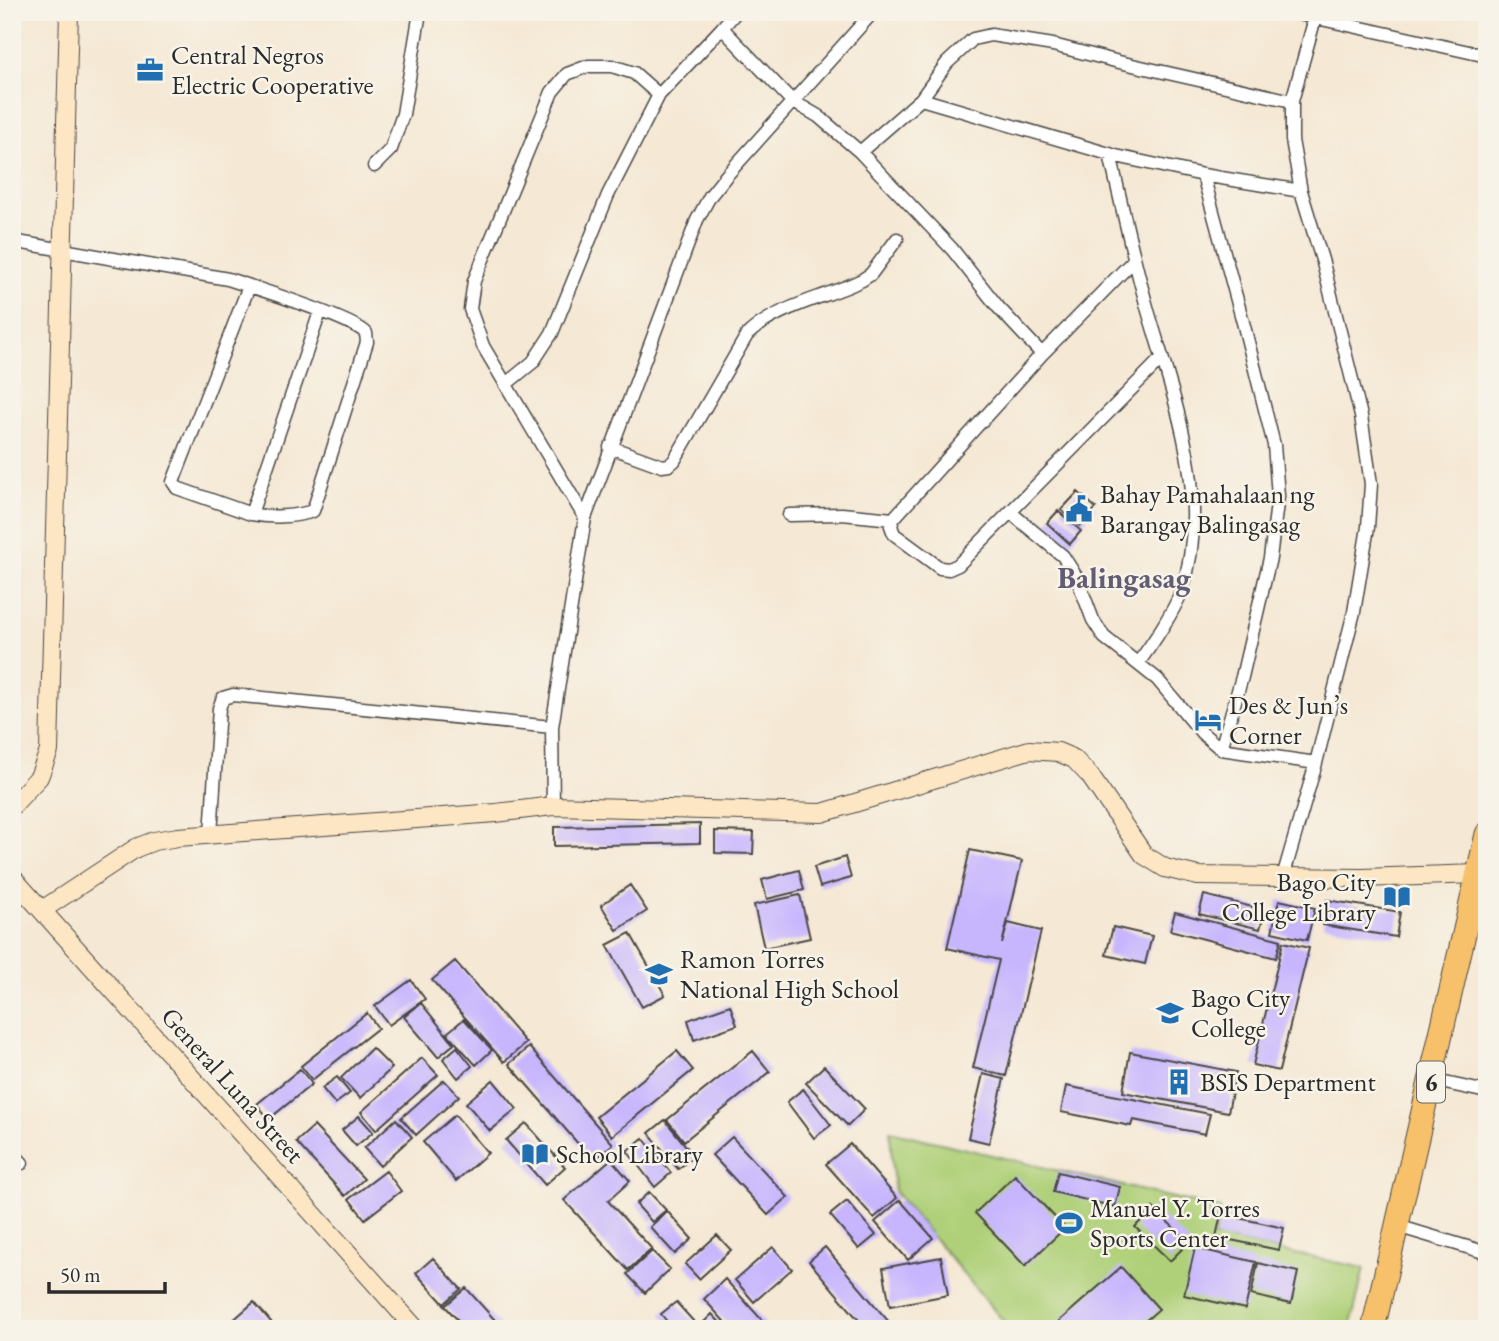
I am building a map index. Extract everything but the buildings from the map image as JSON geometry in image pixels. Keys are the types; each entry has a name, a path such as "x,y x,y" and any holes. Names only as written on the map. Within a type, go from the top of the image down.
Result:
{"highway":[{"name":"6","path":"1373,1329 1482,872 1487,834"}],"street":[{"path":"12,806 39,777 49,751 69,12"},
{"path":"374,166 391,149 403,114 420,12"},
{"path":"506,384 533,362 552,333 608,195 659,94 736,12"},
{"path":"553,806 552,727 585,518 697,220 718,186 873,12"},
{"path":"1290,12 1487,56"},
{"path":"1283,877 1316,763 1354,612 1368,527 1371,485 1358,404 1323,263 1301,191 1292,140 1292,102 1315,18"},
{"path":"722,28 792,101 818,116 860,152 952,249 998,307 1042,354"},
{"path":"860,152 921,99 947,63 973,39 991,35 1053,45 1292,102"},
{"path":"585,518 483,346 470,309 474,281 552,92 567,74 588,66 611,66 634,73 659,94"},
{"path":"921,99 1110,154 1203,175 1301,191"},
{"path":"1110,154 1134,260 1182,428 1189,463 1193,512 1191,553 1181,592 1138,663"},
{"path":"1203,175 1273,445 1278,496 1269,558 1242,677 1221,749"},
{"path":"610,447 662,466 674,461 747,335 758,324 872,274 897,239"},
{"path":"12,241 215,276 249,286 361,327 366,333 367,342 316,505 313,511 305,514 251,514 177,488 173,482 249,286"},
{"path":"1134,260 1042,354 893,519 891,526 894,534 940,568 949,569 958,565 1162,358"},
{"path":"251,514 320,312"},
{"path":"1010,512 1063,555 1077,578 1093,620 1104,637 1157,679 1202,733 1221,749 1316,763"},
{"path":"789,515 842,514 893,519"},
{"path":"211,835 219,708 223,698 233,695 552,727"},
{"path":"42,909 136,848 178,836 553,806 822,813 1029,750 1074,759 1090,776 1144,855 1166,868 1198,876 1362,878 1482,872"},
{"name":"General Luna Street","path":"12,877 19,898 42,909 416,1329"},
{"path":"1431,1080 1487,1092"},
{"path":"12,1152 22,1163"},
{"path":"1397,1226 1487,1253"}],"green space":[{"name":"Manuel Y. Torres Sports Center","path":"890,1131 1220,1209 1214,1237 1364,1268 1350,1329 1010,1329 894,1191"}],"place":[{"name":"Central Negros Electric Cooperative","path":"150,70"},
{"name":"Bahay Pamahalaan ng Barangay Balingasag","path":"1079,509"},
{"name":"Des & Jun’s Corner","path":"1208,720"},
{"name":"Bago City College Library","path":"1397,897"},
{"name":"Ramon Torres National High School","path":"659,974"},
{"name":"Bago City College","path":"1170,1013"},
{"name":"BSIS Department","path":"1179,1082"},
{"name":"School Library","path":"535,1154"},
{"name":"Manuel Y. Torres Sports Center","path":"1069,1223"}],"district":[{"name":"Balingasag","path":"1124,577"}]}
